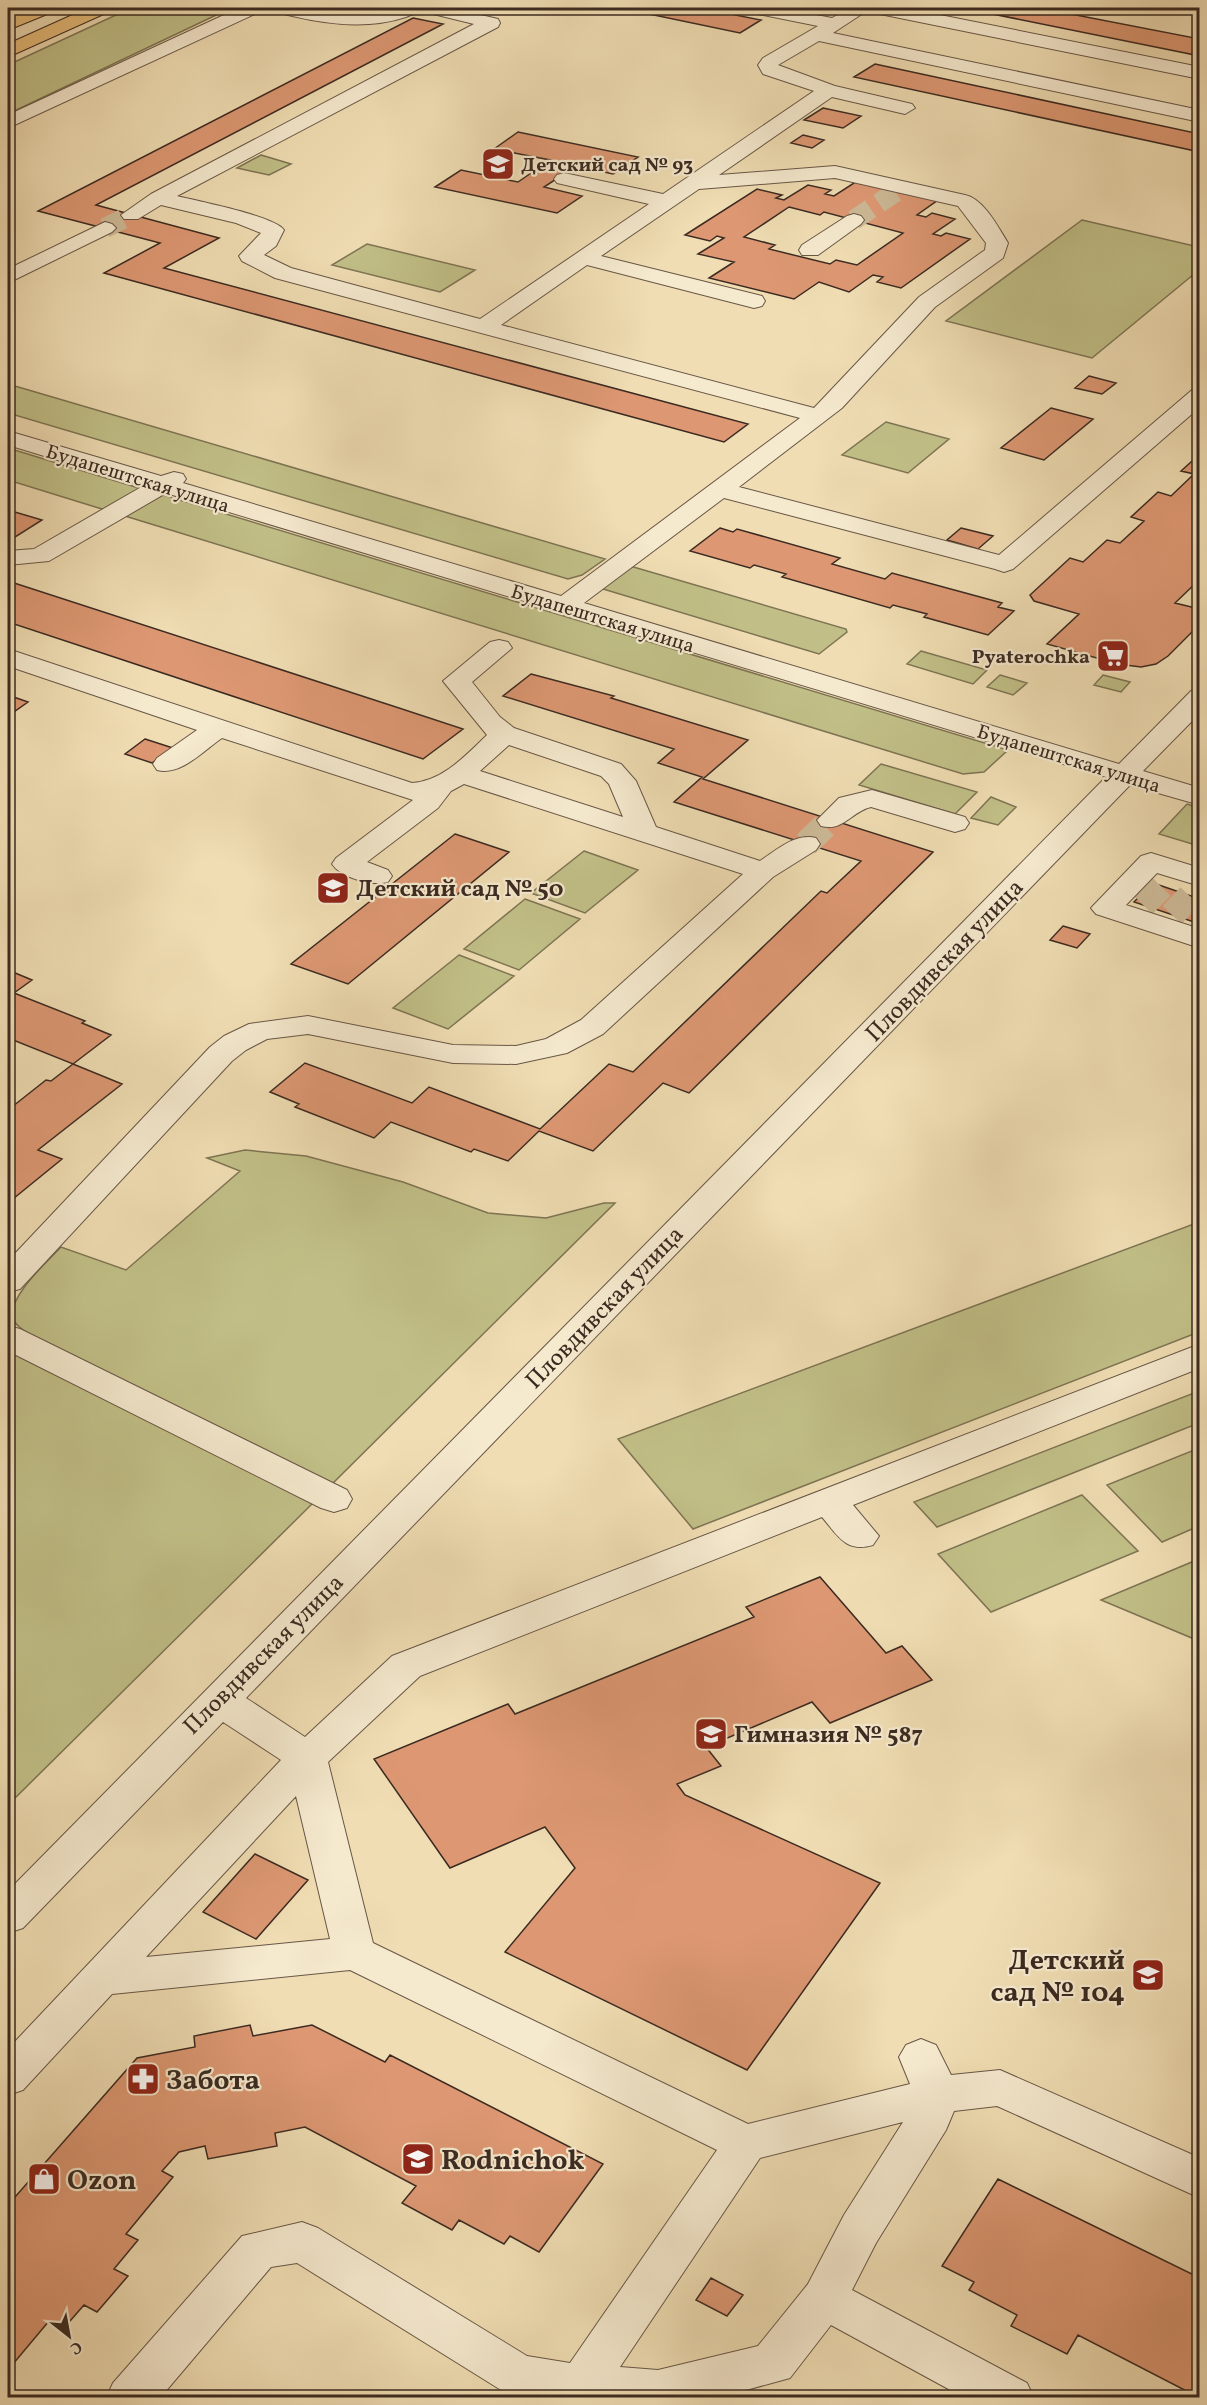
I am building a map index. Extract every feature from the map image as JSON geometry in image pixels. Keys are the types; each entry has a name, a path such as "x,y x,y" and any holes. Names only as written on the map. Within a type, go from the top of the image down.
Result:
{"main road":[{"path":"8,25 46,8"},
{"path":"8,51 102,8"}],"street":[{"path":"8,122 252,8"},
{"path":"282,8 348,21 370,20 413,8"},
{"path":"131,215 159,198 491,23 432,8"},
{"path":"754,8 834,24"},
{"path":"862,8 768,65 770,70 779,75 829,90 905,108"},
{"path":"880,8 1200,74"},
{"path":"897,25 914,15"},
{"path":"816,35 1200,116"},
{"path":"486,325 829,90"},
{"path":"573,599 834,403 927,302 995,253 997,243 965,201 900,189 835,172 692,183"},
{"path":"564,179 666,201"},
{"path":"159,198 243,219 273,230 268,241 250,256 283,273 486,325 818,416"},
{"path":"810,250 854,220"},
{"path":"11,272 105,228"},
{"path":"584,258 754,301"},
{"path":"720,489 1004,564 1200,395"},
{"name":"Будапештская улица","path":"8,421 173,479 1132,767 1200,797"},
{"name":"Будапештская улица","path":"8,438 173,479"},
{"path":"8,558 40,556 173,479"},
{"path":"499,648 456,681 472,697 494,728 504,734 611,770 622,781 644,832"},
{"path":"8,657 216,729 410,792 423,792 450,780 644,832 763,871"},
{"name":"Пловдивская улица","path":"8,1917 218,1699 1200,697"},
{"path":"167,764 216,729"},
{"path":"378,876 346,864 428,801 504,734"},
{"name":"Будапештская улица","path":"1132,767 1200,777"},
{"path":"831,820 849,804 872,798 955,823"},
{"path":"8,1281 221,1054 247,1037 276,1028 308,1025 463,1055 516,1055 556,1046 592,1027 763,871 806,844"},
{"path":"8,1337 333,1499"},
{"path":"8,2077 307,1758 406,1666 1200,1355"},
{"path":"828,1500 860,1536"},
{"path":"218,1699 307,1758 354,1953"},
{"path":"103,1978 354,1953 745,2143"},
{"path":"130,2397 258,2250 302,2242 518,2375 581,2386 658,2391 773,2363 824,2298 860,2229 930,2117 929,2076"},
{"path":"581,2386 635,2304 717,2190 745,2143 929,2076 1000,2088 1198,2174"},
{"path":"824,2298 1010,2397"}],"shaded area":[{"path":"131,8 231,8 8,114 8,65"},
{"path":"261,155 291,164 269,175 237,168"},
{"path":"1082,220 1199,247 1199,270 1092,358 946,321"},
{"path":"367,244 475,270 440,292 332,265"},
{"path":"8,384 605,559 582,575 568,579 8,413"},
{"path":"886,422 949,439 908,473 842,455"},
{"path":"8,448 142,489 105,510 8,480"},
{"path":"163,495 1008,750 984,772 963,774 125,516"},
{"path":"630,566 846,629 847,632 819,654 603,589 604,585"},
{"path":"921,651 987,670 973,684 907,664"},
{"path":"1000,675 1027,683 1013,695 987,687"},
{"path":"1103,675 1130,682 1121,692 1094,685"},
{"path":"881,764 977,792 955,814 859,785"},
{"path":"991,797 1016,807 998,825 971,818"},
{"path":"1187,804 1199,808 1199,846 1159,834"},
{"path":"584,851 638,870 585,913 531,893"},
{"path":"525,899 580,919 519,970 464,949"},
{"path":"459,955 514,976 448,1029 393,1008"},
{"path":"245,1150 306,1156 403,1182 488,1213 546,1218 604,1203 615,1203 331,1485 29,1334 14,1321 12,1313 21,1292 61,1247 126,1270 240,1171 207,1158"},
{"path":"1199,1222 1199,1332 693,1529 618,1439"},
{"path":"8,1351 314,1502 8,1805"},
{"path":"1199,1391 1199,1423 937,1527 914,1502"},
{"path":"1199,1448 1199,1526 1162,1542 1107,1485"},
{"path":"1082,1495 1138,1551 991,1612 938,1554"},
{"path":"1199,1559 1199,1641 1101,1600"}],"building":[{"path":"635,8 734,8 725,13 761,20 740,33 630,10"},
{"path":"963,8 1040,8 1200,39 1200,56"},
{"path":"413,18 443,24 96,205 219,238 164,268 748,424 724,442 104,273 160,243 38,211"},
{"path":"875,64 1200,134 1200,152 854,77"},
{"path":"823,108 861,116 843,128 804,120"},
{"path":"518,132 638,157 613,174 576,166 544,187 582,196 557,213 435,187 461,170 518,182 550,160 494,149"},
{"path":"803,135 824,140 812,148 791,143"},
{"path":"857,181 938,200 917,215 926,217 932,213 955,219 933,234 941,236 946,233 970,239 901,288 877,282 883,277 873,275 849,292 819,282 794,299 709,278 734,262 698,254 724,238 717,236 710,241 685,235 757,189 782,195 776,198 784,200 808,185 831,190 825,194 834,196","holes":["789,207 820,215 824,212 903,233 857,265 836,260 830,264 769,249 775,245 744,237"]},
{"path":"1089,376 1116,383 1102,394 1075,388"},
{"path":"1051,408 1093,419 1044,460 1001,448"},
{"path":"1200,454 1200,579 1175,603 1200,609 1200,624 1168,656 1156,664 1141,667 1118,664 1047,644 1079,614 1034,601 1030,595 1070,558 1083,562 1107,540 1120,543 1144,521 1131,517 1158,492 1171,496 1194,474 1181,471"},
{"path":"8,510 42,520 12,539 8,538"},
{"path":"720,528 733,532 737,529 840,558 832,564 885,579 892,573 1002,603 998,607 1014,611 988,635 924,617 927,614 893,605 890,608 782,577 786,574 754,565 750,568 690,551"},
{"path":"961,528 993,536 978,549 947,540"},
{"path":"8,581 463,729 423,759 8,622"},
{"path":"531,674 614,696 611,698 748,740 703,779 933,852 689,1093 663,1083 593,1151 539,1131 508,1161 474,1149 471,1152 391,1122 374,1138 295,1107 299,1104 270,1092 305,1063 412,1103 429,1087 540,1129 609,1064 633,1072 821,891 827,893 861,861 674,802 702,777 658,763 674,749 503,696"},
{"path":"8,695 28,702 8,716"},
{"path":"145,739 173,748 152,763 125,754"},
{"path":"455,834 509,852 348,984 291,964"},
{"path":"1153,883 1200,899 1200,924 1134,902"},
{"path":"1063,926 1090,934 1077,948 1050,940"},
{"path":"8,970 32,980 14,993 85,1021 82,1023 111,1035 73,1064 8,1038"},
{"path":"73,1064 122,1084 38,1150 62,1159 8,1203 8,1110 46,1080 51,1081"},
{"path":"820,1577 886,1653 902,1646 932,1680 830,1723 812,1702 706,1747 721,1766 677,1784 685,1795 880,1883 747,2070 505,1952 575,1868 545,1827 450,1868 374,1759 508,1704 515,1714 754,1617 746,1607"},
{"path":"255,1854 308,1880 256,1939 203,1912"},
{"path":"250,2025 253,2036 312,2025 385,2062 390,2055 603,2164 539,2252 510,2236 504,2244 459,2220 452,2230 402,2203 416,2186 305,2127 275,2133 277,2146 208,2159 205,2146 179,2152 162,2171 173,2177 126,2234 138,2240 114,2269 128,2276 97,2312 84,2305 63,2329 49,2321 8,2370 8,2205 137,2058 195,2047 194,2036"},
{"path":"998,2179 1200,2278 1200,2398 1078,2335 1067,2354 1011,2326 1017,2315 969,2290 974,2282 942,2266"},
{"path":"711,2278 743,2295 727,2316 696,2300"}],"tunnel":[{"path":"854,220 897,191"},
{"path":"105,228 131,215"},
{"path":"806,844 831,820"},
{"path":"1143,905 1162,886"},
{"path":"1172,915 1190,896"}],"place":[{"name":"Детский сад № 93","path":"498,164"},
{"name":"Pyaterochka","path":"1113,656"},
{"name":"Детский сад № 50","path":"333,888"},
{"name":"Гимназия № 587","path":"711,1734"},
{"name":"Детский сад № 104","path":"1148,1975"},
{"name":"Забота","path":"143,2079"},
{"name":"Rodnichok","path":"418,2159"},
{"name":"Ozon","path":"44,2179"}]}
